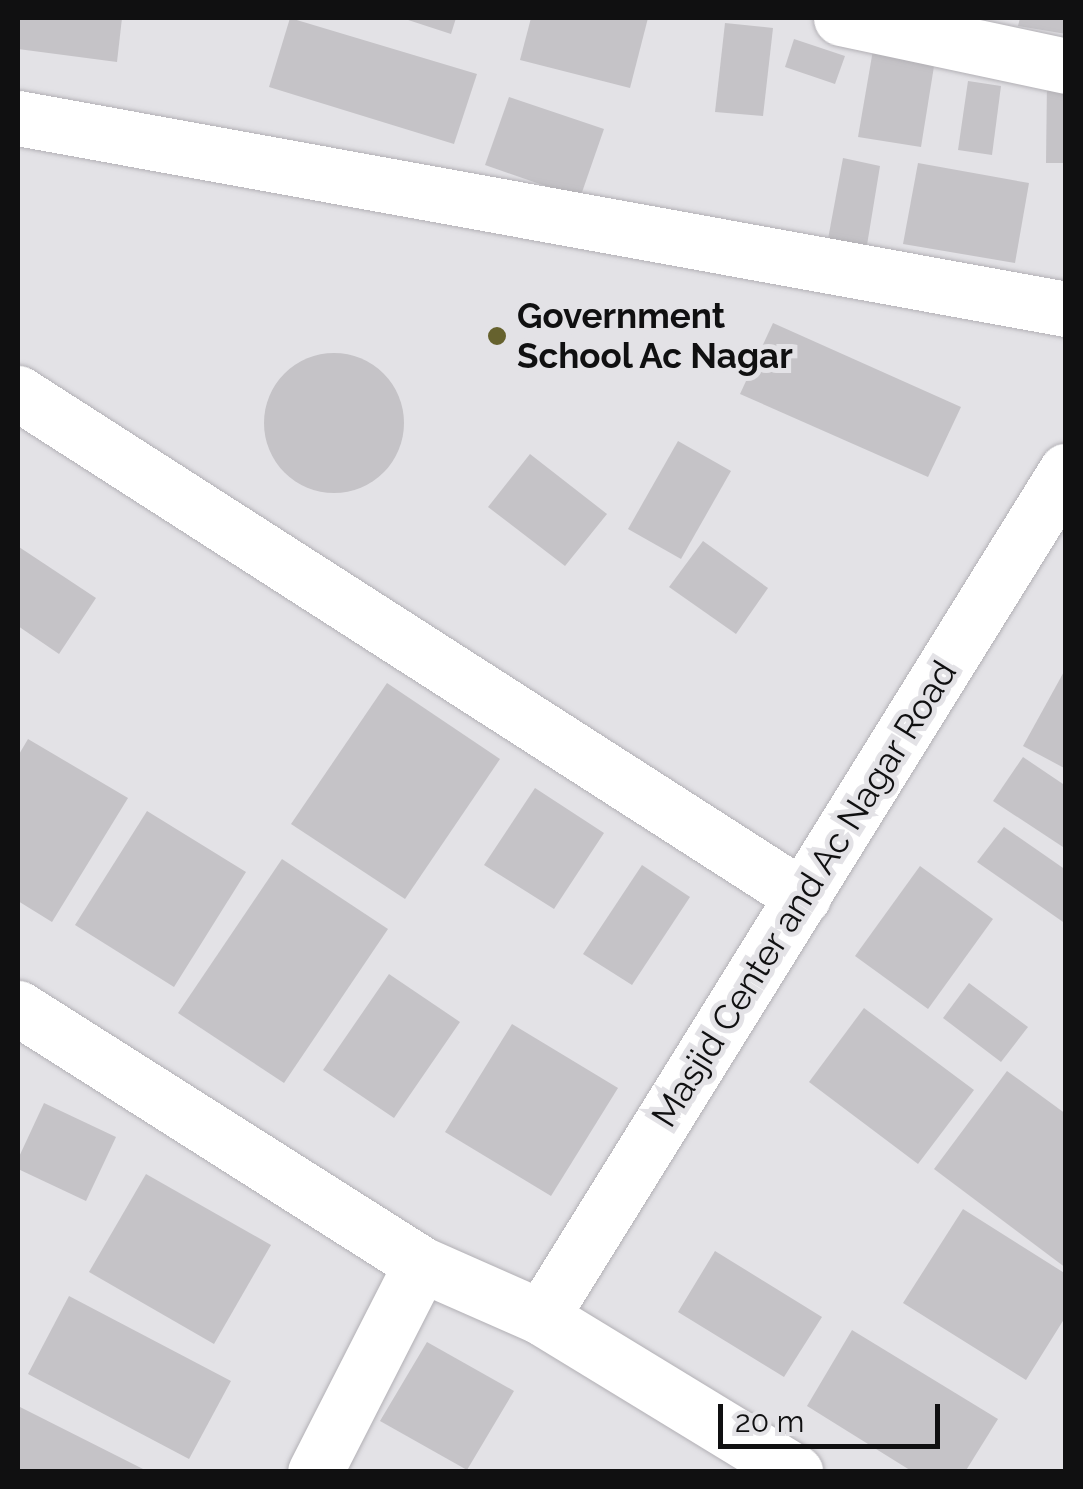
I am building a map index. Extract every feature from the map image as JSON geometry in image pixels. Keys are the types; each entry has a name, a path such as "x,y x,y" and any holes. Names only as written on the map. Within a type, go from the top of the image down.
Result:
{"street":[{"path":"859,19 1066,66"},
{"path":"18,118 1066,309"},
{"path":"18,393 803,897"},
{"name":"Masjid Center and Ac Nagar Road","path":"540,1317 1066,471"},
{"path":"18,1008 422,1264 540,1317 794,1472"},
{"path":"315,1472 422,1264"}],"building":[{"path":"18,18 122,18 117,62 18,49"},
{"path":"290,18 477,74 454,144 269,87"},
{"path":"402,18 456,18 451,34"},
{"path":"531,18 648,18 630,88 520,60"},
{"path":"1020,18 1066,18 1066,34 1018,26"},
{"path":"725,23 773,28 763,116 715,112"},
{"path":"794,39 845,56 835,84 785,67"},
{"path":"873,50 935,60 921,147 858,137"},
{"path":"968,81 1001,86 992,155 958,150"},
{"path":"1047,81 1066,81 1066,163 1046,163"},
{"path":"509,97 604,129 580,198 485,165"},
{"path":"843,158 880,166 867,245 828,239"},
{"path":"918,163 1029,183 1015,263 903,244"},
{"path":"773,323 961,407 928,477 740,394"},
{"path":"334,353 361,358 384,373 399,396 404,423 399,450 384,473 361,488 334,493 307,488 284,473 269,450 264,423 269,396 284,373 307,358"},
{"path":"678,441 731,471 681,559 628,529"},
{"path":"530,454 607,514 565,566 488,507"},
{"path":"703,541 768,588 736,634 669,587"},
{"path":"19,547 96,598 59,654 18,626"},
{"path":"1066,668 1066,769 1023,746"},
{"path":"387,683 500,759 405,899 291,824"},
{"path":"28,739 128,798 52,922 18,901 18,756"},
{"path":"1023,757 1066,786 1066,849 993,801"},
{"path":"535,788 604,833 554,909 484,865"},
{"path":"147,811 246,872 174,987 75,925"},
{"path":"1004,827 1066,870 1066,924 977,862"},
{"path":"282,859 388,929 284,1083 178,1013"},
{"path":"642,865 690,897 632,985 583,954"},
{"path":"920,866 993,919 928,1009 855,956"},
{"path":"389,974 460,1022 394,1118 323,1070"},
{"path":"969,983 1028,1027 1001,1062 943,1018"},
{"path":"864,1008 974,1090 918,1164 809,1082"},
{"path":"512,1024 618,1088 551,1196 445,1132"},
{"path":"1007,1071 1066,1114 1066,1268 934,1169"},
{"path":"44,1103 116,1137 86,1201 18,1169 18,1159"},
{"path":"146,1174 271,1245 214,1344 89,1272"},
{"path":"963,1209 1066,1274 1066,1316 1026,1380 903,1303"},
{"path":"715,1251 822,1317 784,1377 678,1312"},
{"path":"69,1296 231,1381 189,1459 28,1374"},
{"path":"852,1330 998,1419 965,1472 913,1472 807,1406"},
{"path":"427,1342 514,1391 467,1470 380,1421"},
{"path":"18,1406 149,1472 18,1472"}],"place":[{"name":"Government School Ac Nagar","path":"497,336"}]}
